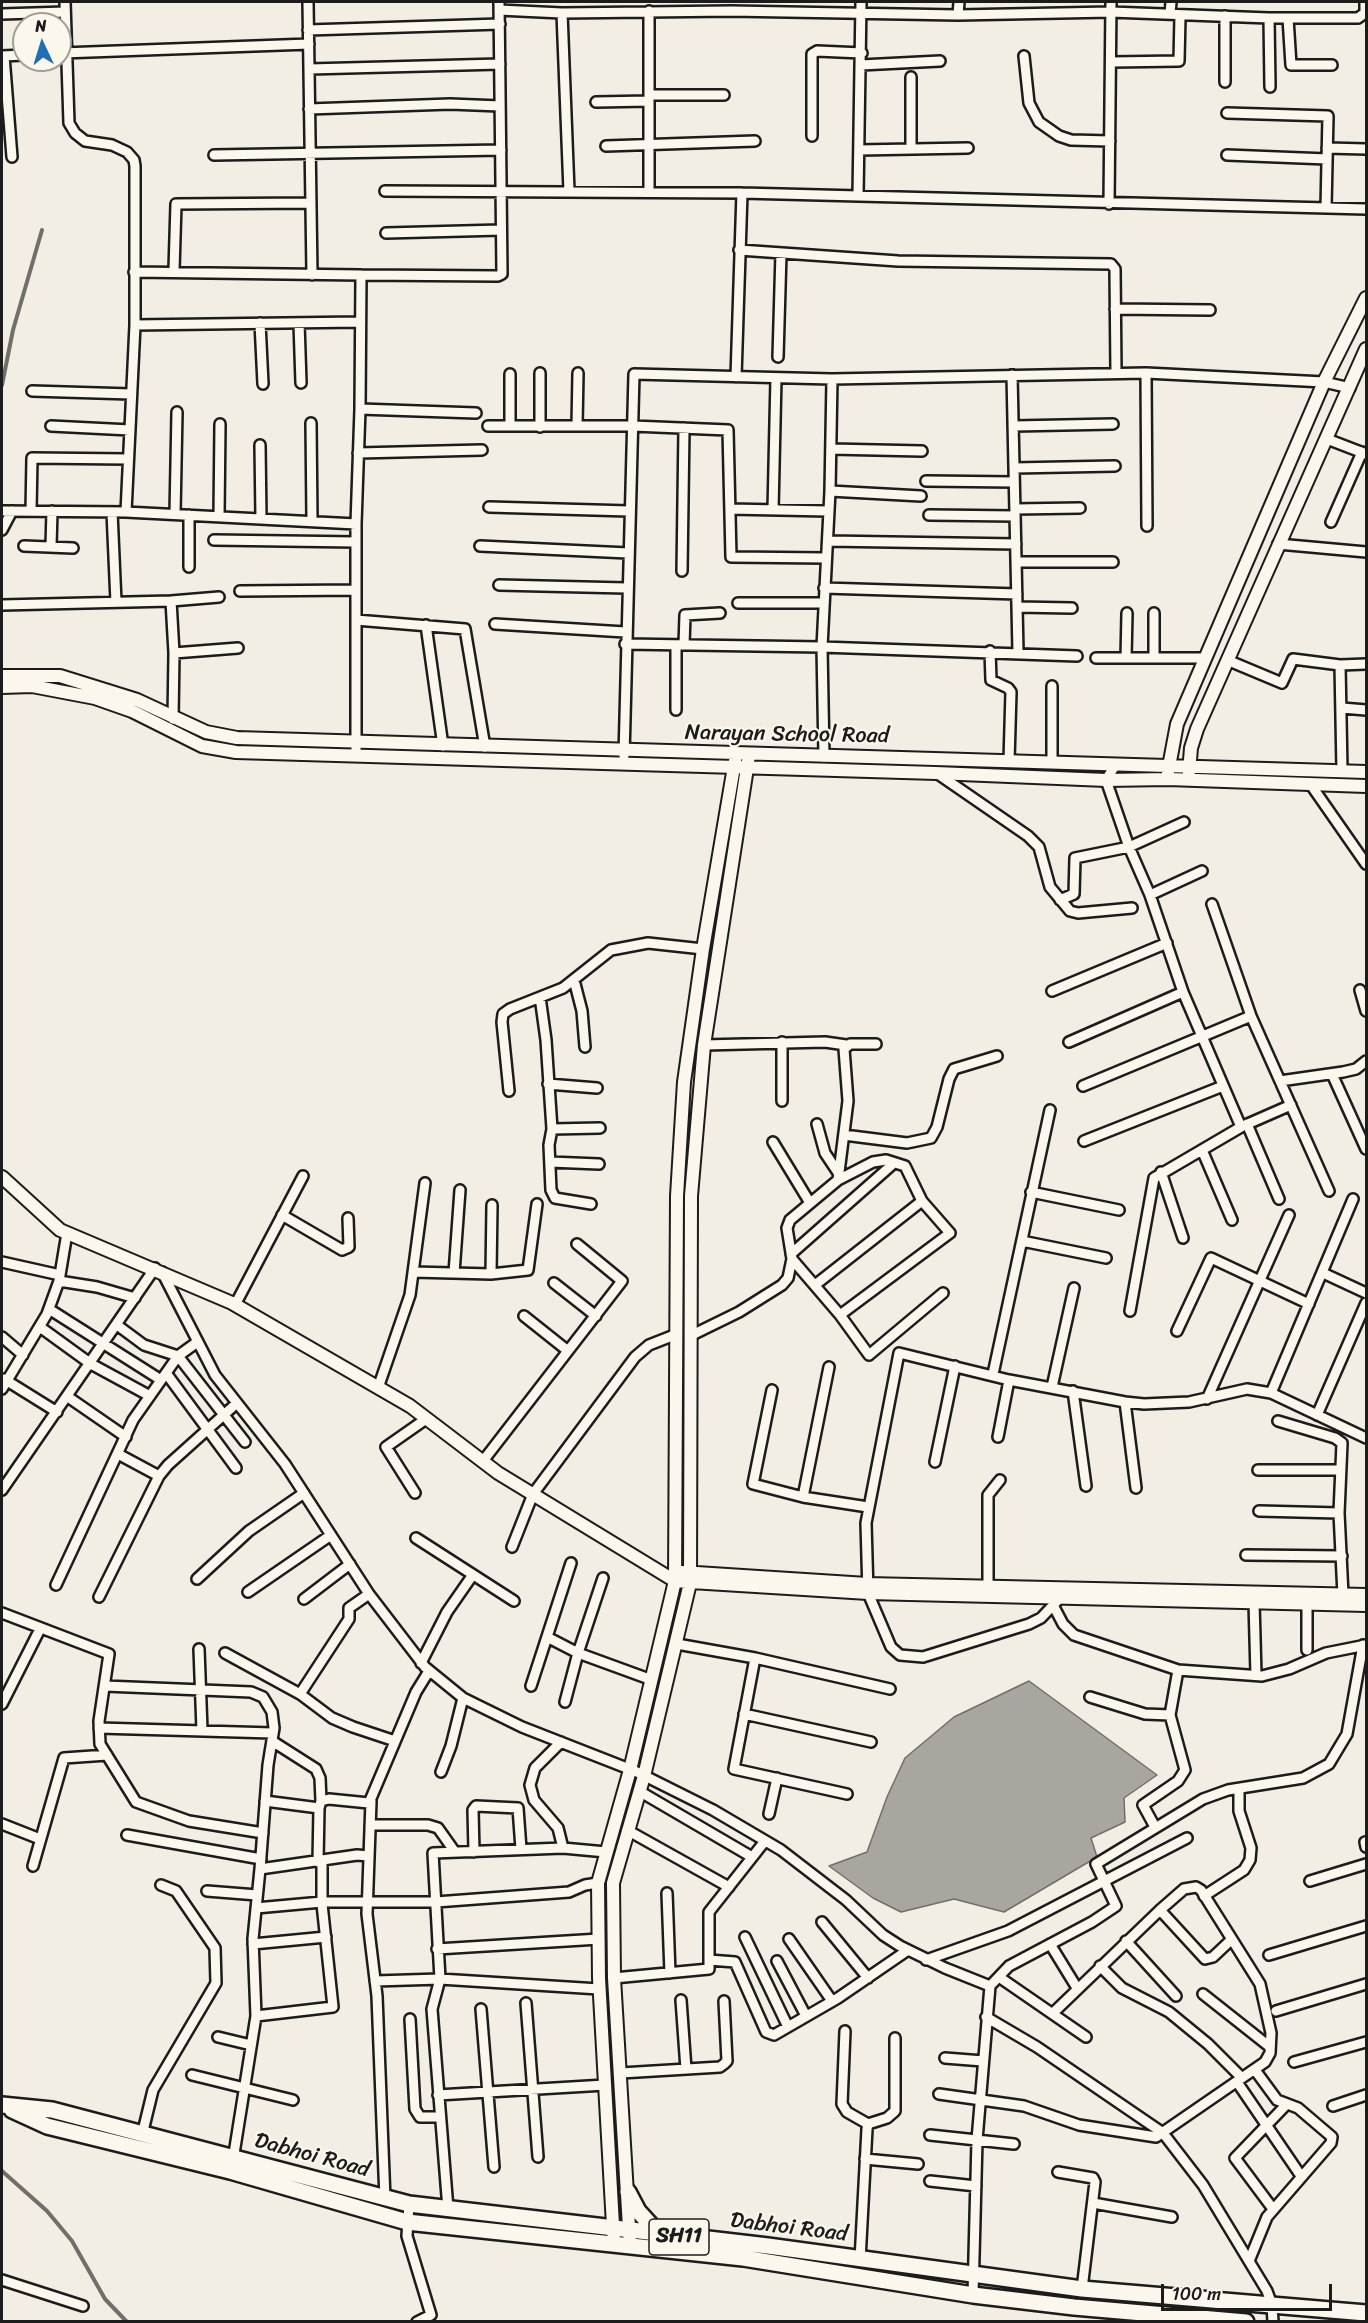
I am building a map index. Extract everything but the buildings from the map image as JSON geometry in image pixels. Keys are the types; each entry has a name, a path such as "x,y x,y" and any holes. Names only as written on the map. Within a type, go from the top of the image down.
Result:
{"main road":[{"name":"Dabhoi Road","path":"2,2105 52,2110 142,2135 407,2222 614,2236"},
{"name":"Dabhoi Road","path":"2,2105 47,2126 409,2204 973,2295 1074,2307 1246,2322"},
{"path":"628,2192 643,2218 660,2235"},
{"name":"Dabhoi Road","path":"630,2238 660,2235 1082,2289 1366,2313"}],"street":[{"path":"65,2 65,12"},
{"path":"308,2 312,275"},
{"path":"775,2 776,12"},
{"path":"818,2 818,13"},
{"path":"858,196 861,2"},
{"path":"958,2 958,15"},
{"path":"1109,204 1113,62 1112,2"},
{"path":"1113,62 1179,61 1175,15 1171,2"},
{"path":"134,272 174,270 312,275 500,275 499,5 561,13 731,6 776,12 861,14 1111,12 1269,18 1358,18 1365,13 1365,2"},
{"path":"649,11 649,192"},
{"path":"561,13 569,191"},
{"path":"1225,16 1225,82"},
{"path":"1269,18 1270,87"},
{"path":"1288,18 1291,64 1332,65"},
{"path":"308,30 500,24"},
{"path":"72,53 309,44"},
{"path":"812,136 812,54 817,51 862,53"},
{"path":"3,56 12,157"},
{"path":"1024,56 1029,103 1039,122 1059,136 1071,140 1110,141"},
{"path":"861,65 940,61"},
{"path":"309,69 500,64"},
{"path":"64,72 68,117 72,128 85,141 118,147 134,160 135,325 126,512 356,524"},
{"path":"910,77 912,149"},
{"path":"596,102 724,95"},
{"path":"309,109 450,104 500,106"},
{"path":"1227,113 1328,116 1326,208"},
{"path":"606,146 755,141"},
{"path":"859,150 968,148"},
{"path":"1328,148 1366,149"},
{"path":"214,155 310,156 501,150"},
{"path":"1227,155 1327,159"},
{"path":"386,191 742,193 1366,209"},
{"path":"736,377 742,193"},
{"path":"174,270 176,204 310,203"},
{"path":"386,234 501,230"},
{"path":"739,250 898,261 1111,264 1115,269 1116,373"},
{"path":"778,357 781,253"},
{"path":"356,749 356,524 361,275"},
{"path":"1168,779 1168,765 1177,724 1324,382 1366,298"},
{"path":"1115,309 1210,310"},
{"path":"135,325 359,322"},
{"path":"260,323 263,384"},
{"path":"299,323 301,383"},
{"path":"1188,780 1197,729 1366,349"},
{"path":"540,373 540,427"},
{"path":"1146,373 1147,526"},
{"path":"624,758 626,588 634,374 832,379 1146,373 1324,382 1350,388"},
{"path":"510,374 510,426"},
{"path":"577,426 578,374"},
{"path":"1012,375 1018,652"},
{"path":"773,510 776,378"},
{"path":"824,757 822,647 830,491 832,379"},
{"path":"32,391 131,394"},
{"path":"360,409 476,413"},
{"path":"175,514 177,412"},
{"path":"311,423 312,521"},
{"path":"219,516 220,424"},
{"path":"1014,426 1113,424"},
{"path":"51,426 130,430"},
{"path":"488,426 633,426 728,430 731,557 826,558"},
{"path":"682,571 684,428"},
{"path":"1327,439 1364,453 1331,522"},
{"path":"260,445 261,519"},
{"path":"831,449 922,451"},
{"path":"358,453 482,450"},
{"path":"31,512 32,458 128,459"},
{"path":"1014,468 1115,466"},
{"path":"926,482 1014,482"},
{"path":"830,491 921,496"},
{"path":"489,507 629,510"},
{"path":"929,515 1080,508"},
{"path":"730,509 828,511"},
{"path":"2,511 132,512"},
{"path":"2,530 12,511"},
{"path":"51,546 52,512"},
{"path":"112,512 116,602"},
{"path":"189,515 189,567"},
{"path":"214,540 356,542"},
{"path":"828,541 1016,544"},
{"path":"1278,544 1366,552"},
{"path":"24,546 74,548"},
{"path":"480,546 628,553"},
{"path":"1016,562 1113,562"},
{"path":"499,585 626,588"},
{"path":"824,588 1017,594"},
{"path":"240,591 356,590"},
{"path":"2,605 171,601 219,597"},
{"path":"171,601 174,653 173,719"},
{"path":"738,603 824,603"},
{"path":"1017,607 1072,608"},
{"path":"675,710 680,645 685,615 720,613"},
{"path":"1126,658 1127,613"},
{"path":"1154,613 1154,658"},
{"path":"356,621 463,628 467,632 485,747"},
{"path":"495,624 625,632"},
{"path":"426,625 443,746"},
{"path":"625,644 990,651 1077,656"},
{"path":"174,653 238,648"},
{"path":"990,651 991,680 1008,688 1011,692 1009,761"},
{"path":"1096,658 1205,658"},
{"path":"1227,660 1282,683 1293,659 1340,665 1366,664"},
{"path":"1340,665 1342,771"},
{"path":"2,676 60,676 136,700 173,719 206,732 237,738 356,749 624,758"},
{"path":"1052,686 1052,762"},
{"path":"2,687 40,687 95,698 132,711 202,746 236,752 443,746 624,758"},
{"path":"1342,708 1366,710"},
{"path":"202,746 206,732"},
{"name":"Narayan School Road","path":"624,758 748,761 824,757 1366,772"},
{"path":"614,2236 599,1989 598,1883 630,1770 675,1576 677,1196 684,1082 703,949 735,761"},
{"path":"630,2238 614,1978 612,1883 644,1776 677,1644 690,1578 691,1196 704,1045 748,761 936,773 1106,780 1168,779 1366,786"},
{"path":"1106,780 1116,764"},
{"path":"936,773 1028,836 1039,847 1050,887 1070,911 1078,914 1132,908"},
{"path":"1106,780 1129,848 1150,895 1167,942 1183,993 1223,1086 1279,1199"},
{"path":"1311,785 1366,863"},
{"path":"1059,900 1074,894 1075,858 1129,848 1184,822"},
{"path":"1150,895 1203,871"},
{"path":"1212,904 1251,1016 1329,1191"},
{"path":"1052,991 1167,942"},
{"path":"509,1090 503,1014 574,980 611,950 648,943 703,949"},
{"path":"574,980 582,1011 585,1047"},
{"path":"1360,990 1366,1011"},
{"path":"1069,1042 1183,993"},
{"path":"540,997 546,1040 552,1129 549,1145 551,1190 555,1198 591,1204"},
{"path":"1083,1086 1251,1016"},
{"path":"704,1045 782,1042 876,1044"},
{"path":"782,1042 782,1101"},
{"path":"838,1177 848,1101 846,1045"},
{"path":"844,1135 907,1143 931,1138 937,1127 948,1079 954,1069 997,1056"},
{"path":"1280,1082 1356,1069 1366,1060"},
{"path":"1332,1074 1366,1149"},
{"path":"548,1084 597,1088"},
{"path":"1084,1141 1223,1086"},
{"path":"1130,1311 1154,1178 1244,1126 1291,1105"},
{"path":"993,1374 1050,1110"},
{"path":"817,1124 825,1153 838,1177"},
{"path":"552,1129 600,1128"},
{"path":"773,1142 810,1203"},
{"path":"1202,1150 1232,1220"},
{"path":"690,1336 739,1312 782,1285 788,1278 792,1257 787,1228 790,1220 838,1177 873,1162 886,1160 905,1166 922,1201 950,1233 840,1315"},
{"path":"550,1162 598,1164"},
{"path":"792,1257 894,1163"},
{"path":"1161,1172 1183,1238"},
{"path":"235,1305 303,1176"},
{"path":"2,1177 60,1230 158,1270 235,1305 378,1388 533,1494 656,1569 675,1576 868,1589 1366,1595"},
{"path":"378,1388 410,1295 425,1183"},
{"path":"454,1273 460,1190"},
{"path":"1031,1192 1119,1210"},
{"path":"1271,1394 1353,1199"},
{"path":"815,1285 922,1201"},
{"path":"413,1272 491,1274 525,1271 530,1268 537,1204"},
{"path":"491,1274 492,1205"},
{"path":"282,1215 342,1250 349,1247 348,1218"},
{"path":"1207,1399 1289,1215"},
{"path":"57,1412 3,1382 23,1355 49,1309 59,1278 67,1233"},
{"path":"1022,1241 1106,1258"},
{"path":"483,1461 622,1281 577,1244"},
{"path":"792,1257 840,1315 868,1354 943,1293"},
{"path":"1177,1331 1211,1258 1309,1304"},
{"path":"2,1262 135,1298"},
{"path":"2,1490 135,1298 158,1270"},
{"path":"158,1270 215,1375 285,1464 369,1594 429,1671 463,1698 644,1776 713,1810 765,1841 846,1899 884,1935 926,1960 990,1986"},
{"path":"1323,1273 1366,1293"},
{"path":"554,1283 596,1316"},
{"path":"1052,1387 1074,1288"},
{"path":"1317,1415 1366,1303"},
{"path":"49,1309 104,1345 163,1376 208,1429 236,1468"},
{"path":"524,1316 568,1352"},
{"path":"117,1325 144,1345 178,1356 245,1442"},
{"path":"40,1327 91,1364 150,1396"},
{"path":"512,1547 533,1494 634,1357 649,1345 676,1334"},
{"path":"2,1337 23,1355"},
{"path":"56,1585 126,1437 163,1376 178,1356 196,1343"},
{"path":"1056,1602 1041,1618 1029,1624 923,1657 912,1658 900,1655 891,1647 868,1589 865,1543 868,1507 899,1353 993,1374 1009,1380 1144,1404 1207,1399 1247,1389 1271,1394 1366,1438"},
{"path":"935,1462 955,1366"},
{"path":"803,1497 829,1367"},
{"path":"998,1437 1009,1380"},
{"path":"771,1390 753,1484 803,1497 868,1507"},
{"path":"1072,1391 1086,1486"},
{"path":"68,1396 126,1437"},
{"path":"1125,1402 1136,1488"},
{"path":"99,1597 159,1476 168,1465 237,1403"},
{"path":"415,1493 386,1447 426,1419"},
{"path":"1278,1421 1335,1438 1342,1443 1339,1470 1339,1514 1344,1594"},
{"path":"118,1454 159,1476"},
{"path":"1258,1470 1339,1470"},
{"path":"988,1592 988,1495 1000,1480"},
{"path":"197,1579 249,1531 304,1493"},
{"path":"1259,1510 1339,1514"},
{"path":"248,1592 332,1535"},
{"path":"416,1538 514,1601"},
{"path":"1246,1555 1341,1556"},
{"path":"531,1686 572,1563"},
{"path":"304,1599 350,1564"},
{"path":"421,1663 447,1612 472,1576"},
{"path":"565,1702 578,1653 603,1578"},
{"path":"988,1592 1056,1602 1254,1602 1366,1605"},
{"path":"300,1694 349,1619 349,1608 369,1594"},
{"path":"973,2295 977,2140 990,1986 1009,1966 1116,1906 1096,1864 1203,1799 1239,1788 1303,1778 1329,1764 1347,1734 1365,1645 1326,1653 1289,1669 1256,1675 1178,1670 1074,1635 1063,1624 1056,1602"},
{"path":"1254,1602 1256,1675"},
{"path":"1307,1603 1307,1650"},
{"path":"2,1615 109,1654 99,1728 100,1744 135,1802 189,1821 263,1833"},
{"path":"2,1704 40,1629"},
{"path":"547,1637 578,1653 652,1680"},
{"path":"677,1644 755,1658 890,1689"},
{"path":"200,1649 202,1730"},
{"path":"225,1653 300,1694 332,1718 396,1741"},
{"path":"755,1658 734,1769 847,1794"},
{"path":"1155,1827 1143,1805 1178,1781 1185,1770 1170,1715 1178,1670"},
{"path":"385,2199 383,2106 368,1901 371,1801 416,1692 429,1671"},
{"path":"105,1686 251,1692 263,1697 272,1712 272,1737 253,1944 256,2016 232,2165"},
{"path":"1090,1697 1145,1714 1170,1715"},
{"path":"441,1772 451,1746 463,1698"},
{"path":"744,1714 871,1742"},
{"path":"99,1728 202,1730 272,1737 316,1769 320,1778 322,1902 333,2007 256,2016"},
{"path":"561,1742 535,1768 530,1785 534,1800 558,1828 563,1848"},
{"path":"33,1866 64,1758 107,1755"},
{"path":"769,1814 777,1778"},
{"path":"1204,1896 1244,1870 1250,1860 1251,1848 1239,1811 1239,1788"},
{"path":"639,1791 752,1857"},
{"path":"265,1801 320,1804 329,1799 365,1803 371,1801"},
{"path":"474,1851 473,1810 476,1806 518,1808 521,1849"},
{"path":"2,1824 40,1839"},
{"path":"370,1826 428,1825 438,1828 455,1852"},
{"path":"627,1830 729,1887"},
{"path":"127,1835 261,1864 320,1862 357,1855 369,1856"},
{"path":"926,1960 1008,1931 1187,1838"},
{"path":"614,1978 709,1969 709,1912 765,1841"},
{"path":"448,2209 432,2009 440,1979 433,1853 563,1848 606,1852"},
{"path":"1310,1881 1366,1864"},
{"path":"256,1908 322,1902 436,1902 569,1892 585,1885 598,1883"},
{"path":"142,2135 153,2090 216,1983 215,1948 176,1891 161,1885"},
{"path":"939,2094 1024,2106 1079,2125 1149,2138 1163,2133 1255,2070 1265,2062 1270,2046 1271,2033 1260,1984 1201,1890 1190,1887 1126,1941 1053,2013"},
{"path":"207,1891 257,1895"},
{"path":"667,1893 670,1973"},
{"path":"1160,1910 1205,1959 1213,1957 1231,1940"},
{"path":"822,1922 868,1978"},
{"path":"1269,1955 1366,1926"},
{"path":"253,1944 326,1937"},
{"path":"745,1937 788,2027"},
{"path":"437,1949 599,1939"},
{"path":"789,1939 832,2001"},
{"path":"1126,1941 1176,1996"},
{"path":"1050,1944 1077,1988"},
{"path":"709,1960 735,1962 766,2032 774,2035 832,2001 908,1950"},
{"path":"777,1961 806,2016"},
{"path":"1100,1966 1122,1988 1169,2012 1214,2050 1240,2080 1266,2126 1301,2176"},
{"path":"999,1977 1086,2037"},
{"path":"375,1981 440,1979 599,1989"},
{"path":"1276,2011 1366,1984"},
{"path":"1203,1994 1270,2046"},
{"path":"681,2000 686,2069"},
{"path":"621,2073 720,2067 727,2061 724,2001"},
{"path":"526,2002 538,2157"},
{"path":"481,2009 494,2167"},
{"path":"986,2017 1046,2053 1163,2133 1203,2185 1267,2291 1272,2305 1273,2322"},
{"path":"410,2019 416,2109 420,2117 440,2117"},
{"path":"845,2031 842,2104 847,2112 868,2124 887,2118 895,2111 895,2038"},
{"path":"218,2037 251,2045"},
{"path":"1294,2062 1366,2042"},
{"path":"945,2058 983,2061"},
{"path":"1249,2261 1262,2227 1273,2209 1332,2137 1298,2108 1277,2100 1255,2070"},
{"path":"192,2075 293,2100"},
{"path":"438,2095 605,2085"},
{"path":"1333,2106 1366,2095"},
{"path":"1273,2209 1235,2158 1287,2104"},
{"path":"860,2260 868,2124"},
{"path":"930,2135 1014,2144"},
{"path":"865,2159 918,2164"},
{"path":"1058,2172 1093,2178 1095,2182 1082,2289"},
{"path":"930,2181 976,2186"},
{"path":"1093,2203 1172,2217"},
{"path":"409,2204 407,2236 433,2318 417,2322"},
{"path":"2,2280 83,2306"}],"shaded area":[{"path":"1029,1681 1157,1775 1124,1798 1125,1822 1091,1838 1097,1857 1004,1912 954,1899 901,1912 873,1898 829,1866 867,1852 887,1797 905,1758 954,1717"}],"waterway":[{"path":"2,385 13,330 42,230"},
{"path":"2,2171 47,2211 72,2241 105,2299 127,2322"}]}
